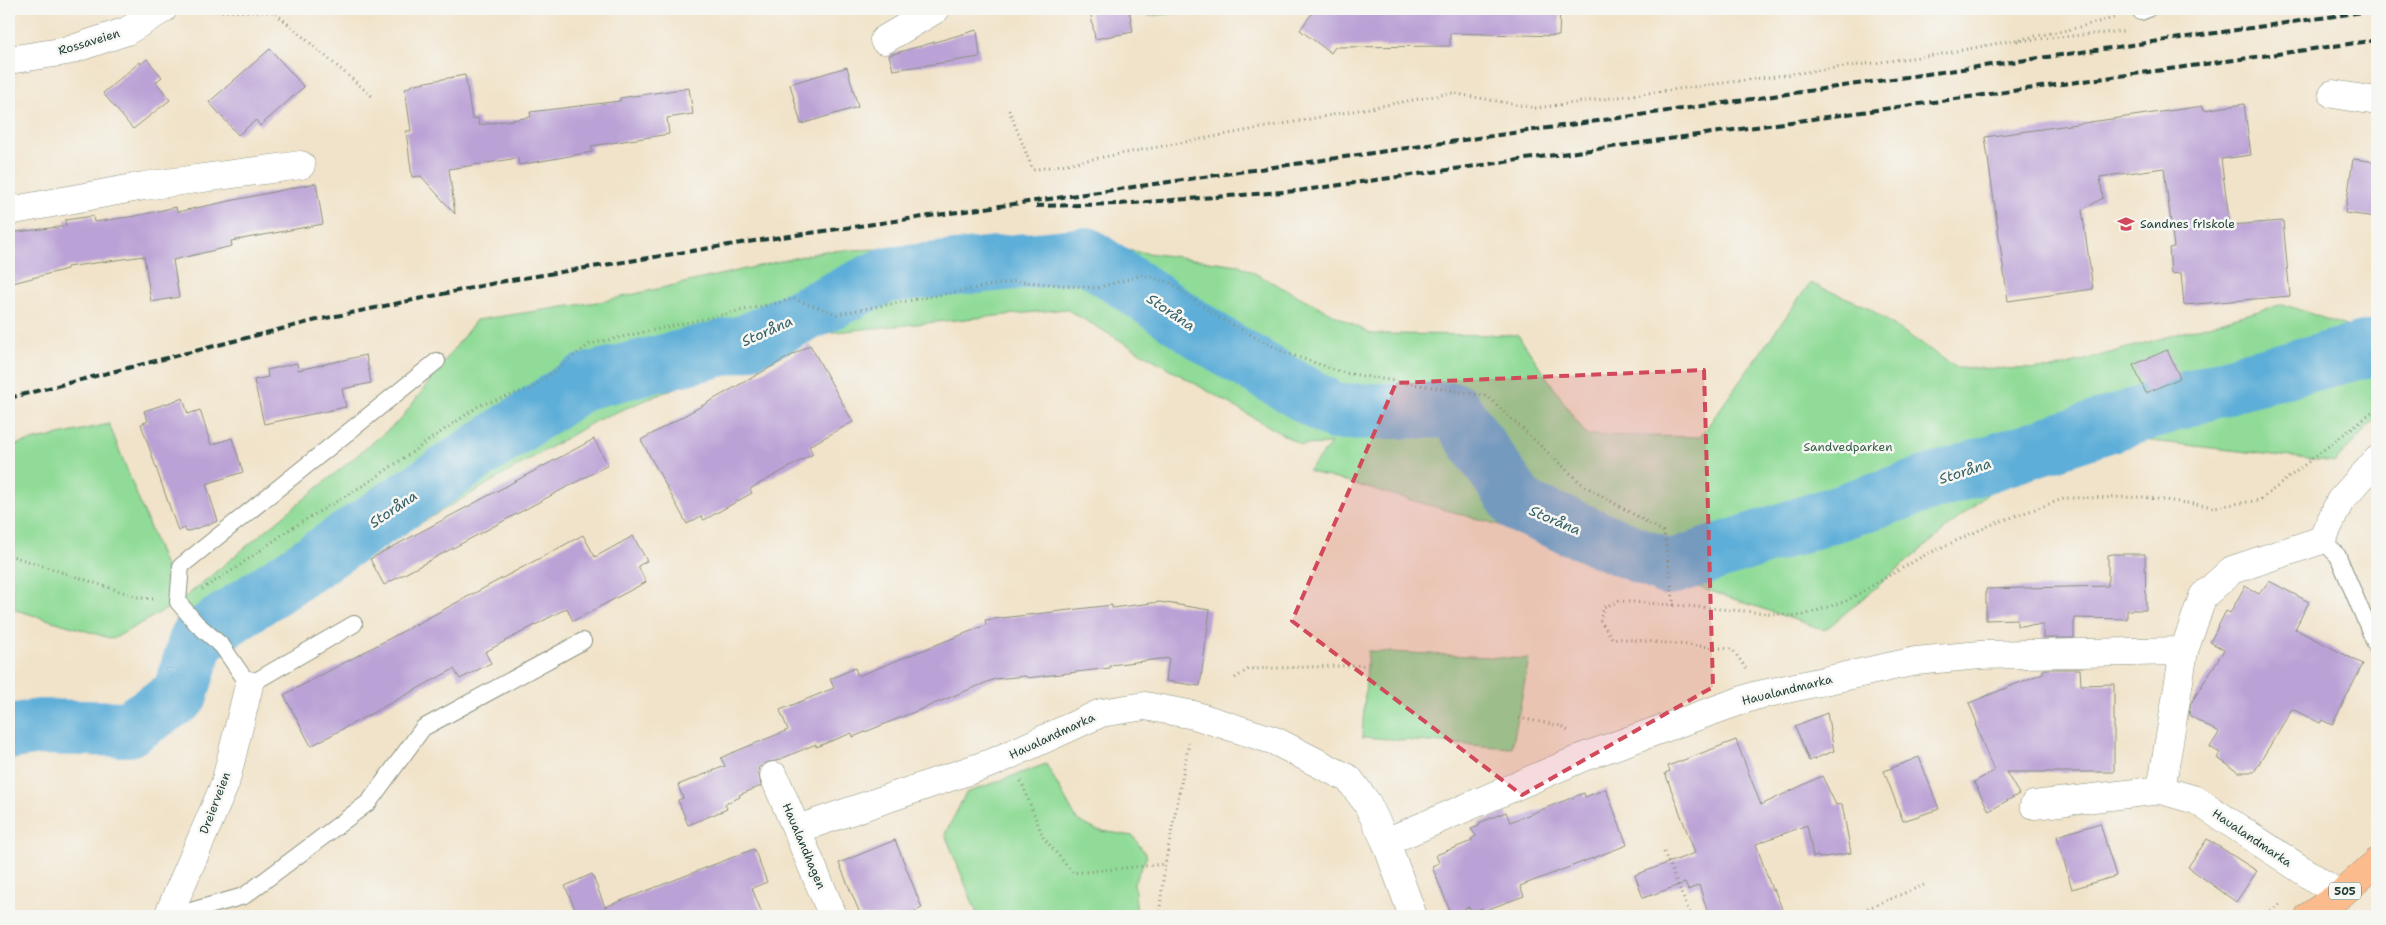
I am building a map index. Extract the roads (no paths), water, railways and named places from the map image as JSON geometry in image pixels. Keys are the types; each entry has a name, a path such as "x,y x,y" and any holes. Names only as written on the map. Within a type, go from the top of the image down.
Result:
{"main road":[{"name":"505","path":"2309,916 2340,895 2377,862"}],"street":[{"name":"Rossaveien","path":"9,60 75,48 127,30 163,9"},
{"path":"884,40 936,9"},
{"path":"2333,94 2377,101"},
{"path":"9,212 144,186 301,165"},
{"path":"2161,790 2184,651 2203,596 2232,570 2322,540 2340,500 2377,460"},
{"name":"Haualandmarka","path":"1386,842 1586,756 1754,696 1916,661 1980,656 2184,651"},
{"name":"Dreierveien","path":"168,916 225,784 249,685"},
{"name":"Haualandmarka","path":"798,829 994,762 1102,713 1145,706 1194,715 1275,741 1349,779 1367,803 1386,842 1413,916"},
{"name":"Haualandhagen","path":"774,776 798,829 833,916"},
{"name":"Haualandmarka","path":"2034,805 2161,790 2196,800 2340,895"}],"lane":[{"path":"354,624 249,685 222,646 196,623 178,602 180,566 437,361"},
{"path":"2322,540 2338,556 2377,648"},
{"path":"173,916 244,896 369,802 423,728 583,641"}],"waterway":[{"name":"Storåna","path":"9,732 39,727 128,729 180,695 197,639 583,382 747,342 886,275 1086,255 1219,344 1335,412 1454,410 1520,506 1669,568 2249,379 2377,347"}],"railway":[{"path":"9,398 317,320 505,281 754,241 2377,10"},
{"path":"1036,206 1119,204 1297,191 2377,40"}],"place":[{"name":"Sandnes friskole","path":"2126,224"}],"park label":[{"name":"Sandvedparken","path":"1848,447"}]}
